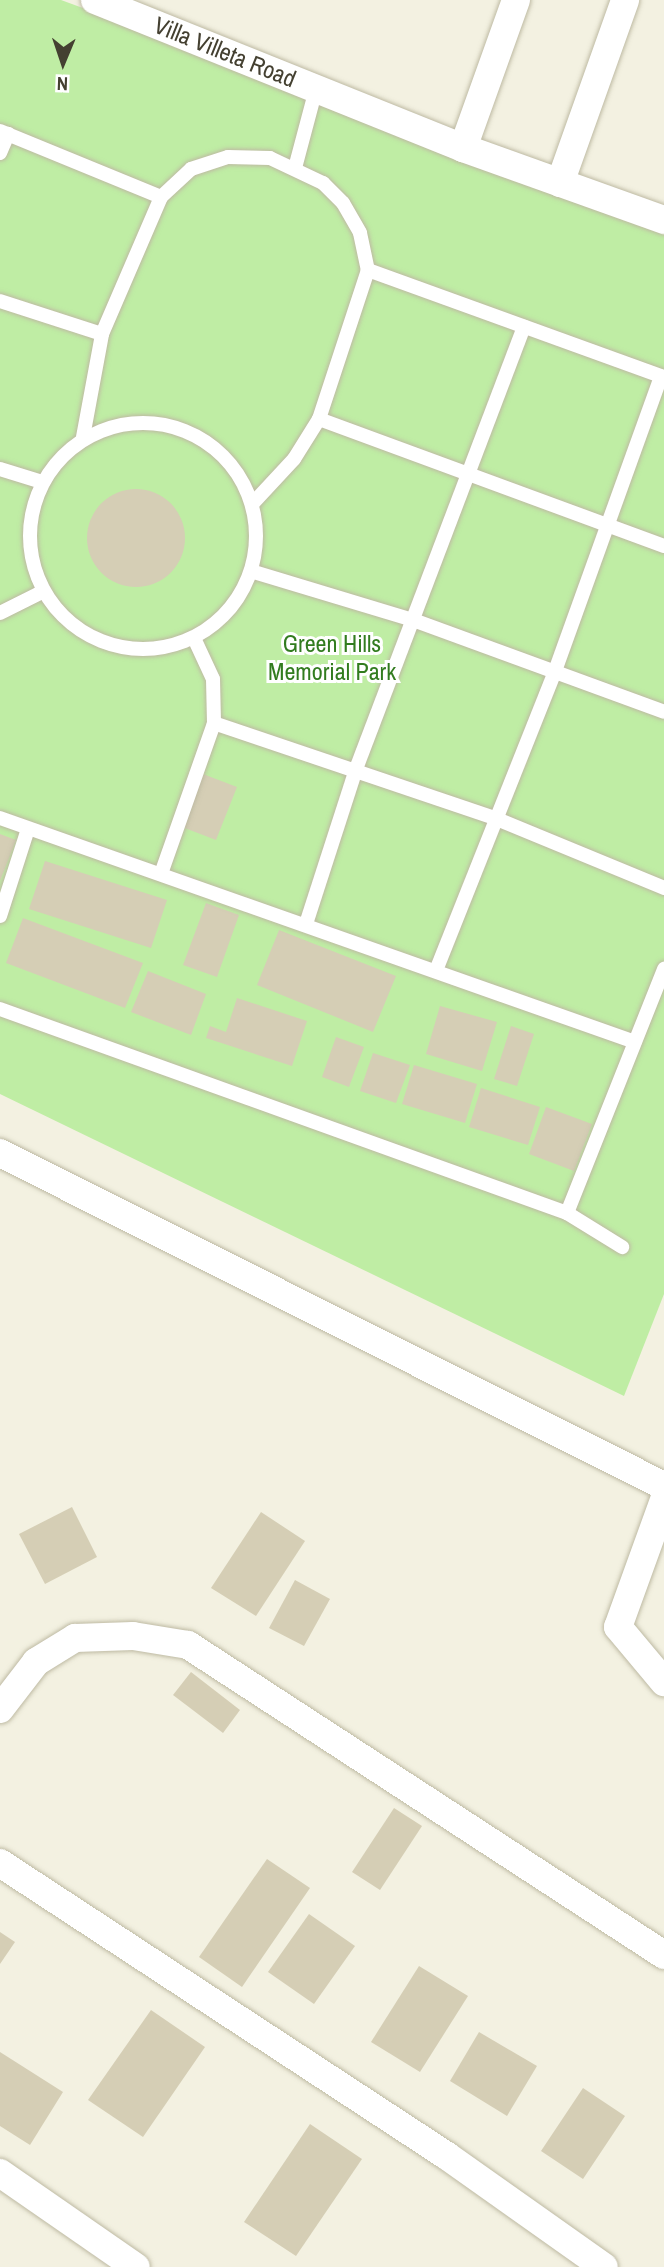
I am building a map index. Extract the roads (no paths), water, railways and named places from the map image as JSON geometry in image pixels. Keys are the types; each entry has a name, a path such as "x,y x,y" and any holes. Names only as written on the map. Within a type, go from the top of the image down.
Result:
{"street":[{"name":"Villa Villeta Road","path":"94,0 463,148 664,220"},
{"path":"463,148 516,0"},
{"path":"560,183 625,0"},
{"path":"0,1153 664,1486"},
{"path":"664,1500 618,1627 664,1682"},
{"path":"0,1709 36,1662 75,1638 133,1636 188,1645 664,1955"},
{"path":"0,1863 447,2155 604,2267"},
{"path":"0,2173 136,2267"}],"lane":[{"path":"295,168 316,89"},
{"path":"0,153 4,133 162,197"},
{"path":"83,437 102,334 162,197 191,169 228,157 270,158 295,168 343,203 360,233 368,270 319,419 294,459 254,502"},
{"path":"368,270 663,376 605,525 555,671 438,968"},
{"path":"0,301 102,334"},
{"path":"306,924 356,769 416,621 524,327"},
{"path":"319,419 469,471 664,546"},
{"path":"167,425 205,441 234,468 254,502 261,533 254,572 229,611 194,638 130,649 83,634 42,592 28,531 42,482 83,437 108,428 167,425"},
{"path":"0,469 42,482"},
{"path":"254,572 416,621 664,712"},
{"path":"0,613 42,592"},
{"path":"162,871 214,723 213,679 194,638"},
{"path":"214,723 497,819 664,888"},
{"path":"0,818 162,871 306,924 438,968 635,1042"},
{"path":"0,916 28,829"},
{"path":"567,1213 664,969"},
{"path":"0,1009 567,1213 622,1247"}],"park label":[{"name":"Green Hills Memorial Park","path":"332,658"}]}
